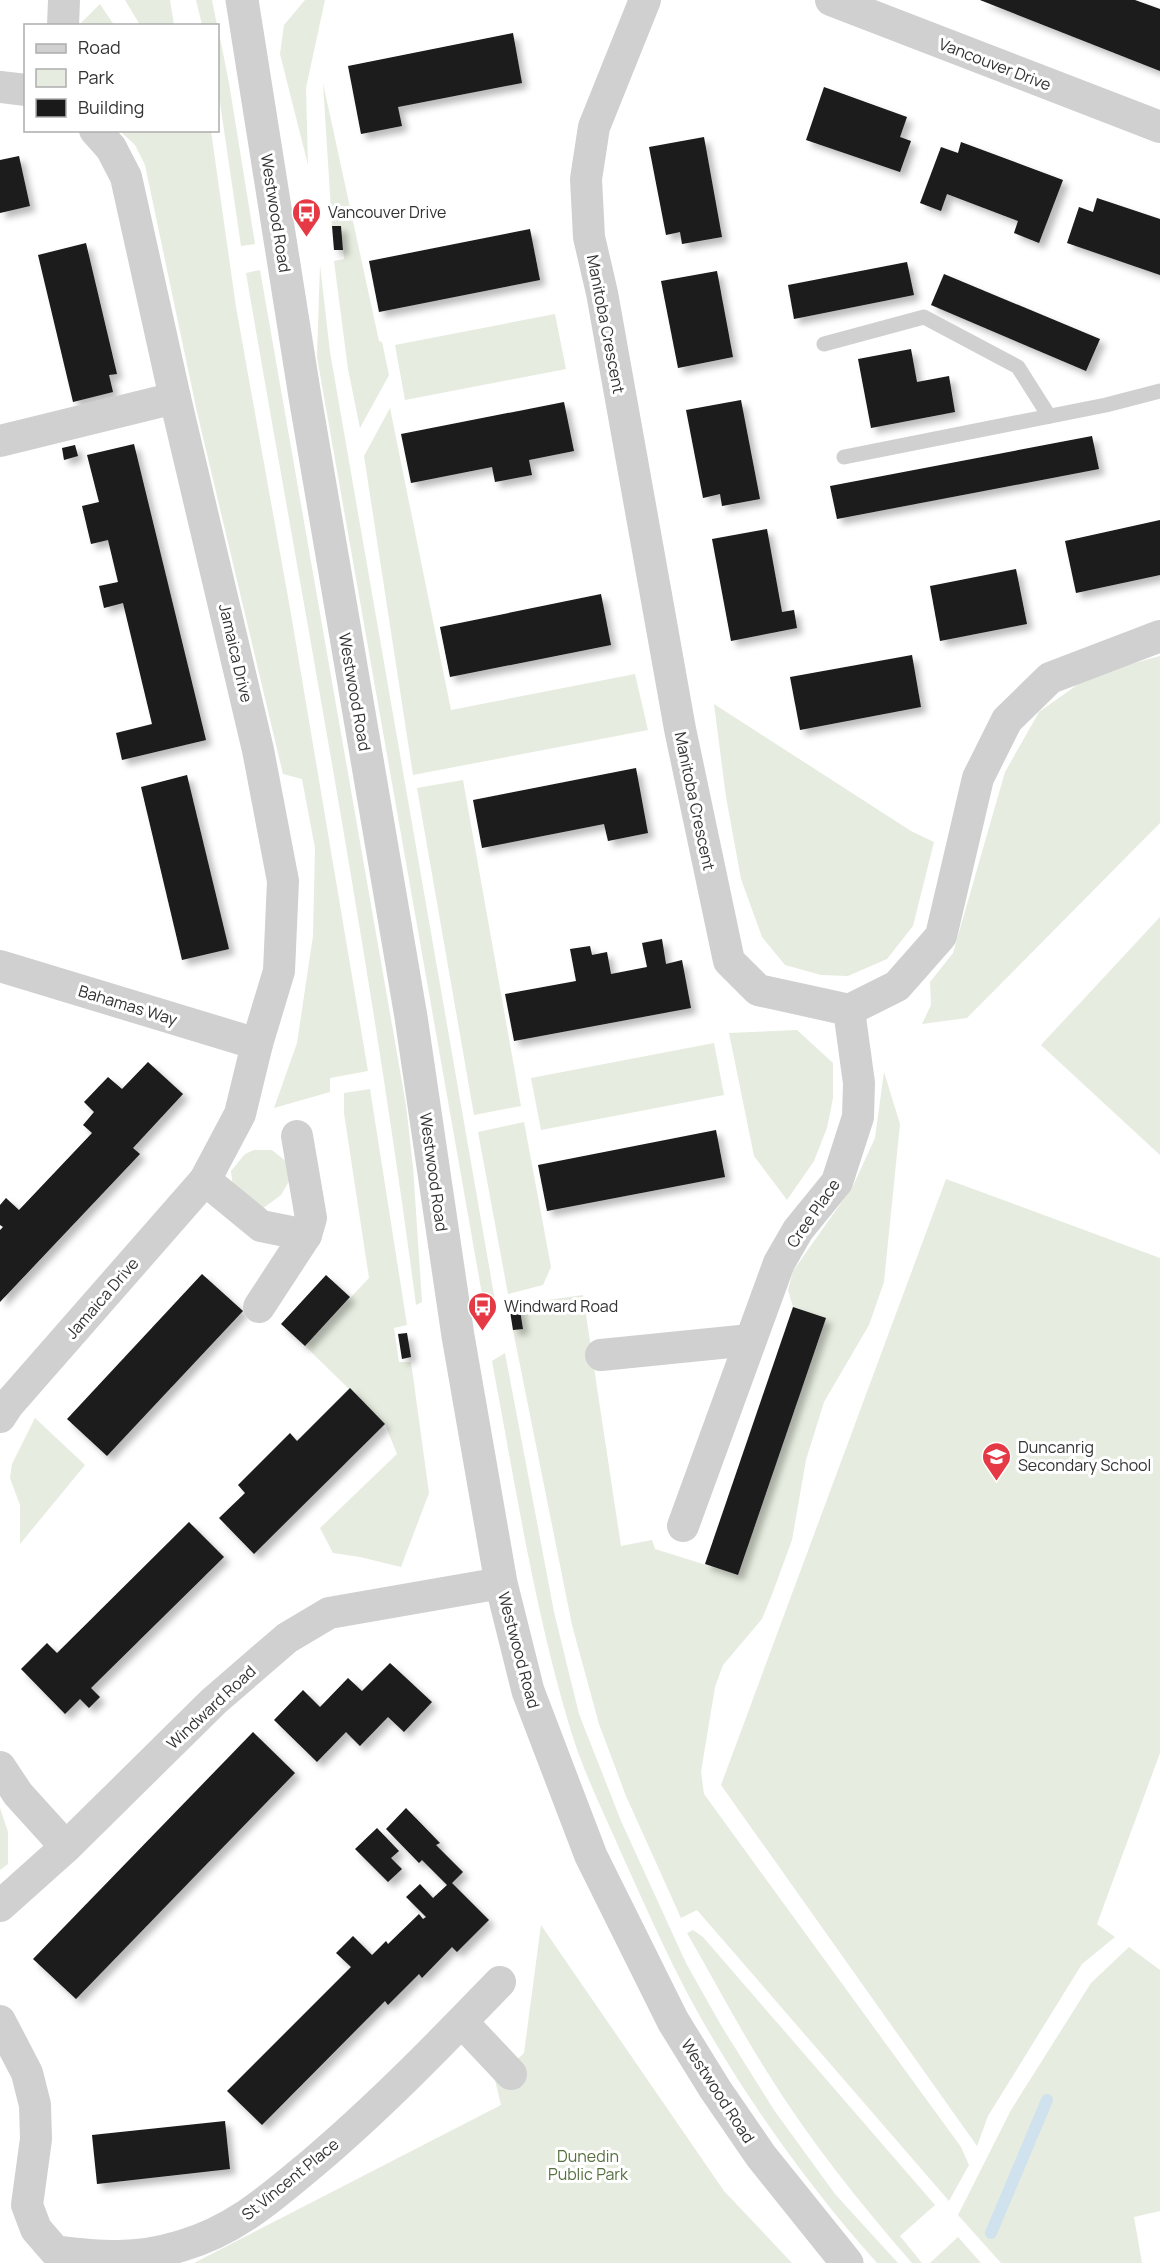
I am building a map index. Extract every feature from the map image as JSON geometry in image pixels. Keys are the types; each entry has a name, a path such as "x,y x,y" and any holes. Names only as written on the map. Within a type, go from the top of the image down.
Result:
{"street":[{"path":"63,24 64,0"},
{"name":"Westwood Road","path":"242,0 307,409 411,1017 458,1336 501,1582 528,1691 591,1856 673,2021 715,2089 761,2156 847,2263"},
{"name":"Manitoba Crescent","path":"645,0 594,127 586,179 589,237 602,293 680,729 729,961 758,990 849,1010"},
{"name":"Vancouver Drive","path":"831,0 1160,127"},
{"path":"0,87 24,90"},
{"name":"Jamaica Drive","path":"0,1417 205,1179 240,1114 256,1044 279,971 283,881 251,716 175,399 126,177 111,148 97,132"},
{"path":"0,441 175,399"},
{"path":"849,1010 897,986 941,936 978,778 1006,720 1050,678 1160,636"},
{"name":"Bahamas Way","path":"0,966 256,1044"},
{"name":"Cree Place","path":"683,1526 779,1263 798,1230 837,1182 858,1117 859,1083 849,1010"},
{"path":"259,1307 306,1235 311,1218 297,1136"},
{"path":"205,1179 261,1226 306,1235"},
{"path":"602,1356 750,1340"},
{"name":"Windward Road","path":"0,1906 66,1847 214,1701 287,1638 328,1613 501,1582"},
{"path":"0,1767 18,1794 66,1847"},
{"name":"St Vincent Place","path":"0,2021 27,2073 35,2105 36,2139 27,2205 36,2229 55,2252 108,2258 145,2254 182,2246 220,2231 257,2210 365,2118 500,1982"},
{"path":"462,2022 511,2074"}],"lane":[{"path":"824,344 924,317 1017,367 1049,416"},
{"path":"843,457 1049,416 1160,391"}],"green space":[{"path":"125,0 170,0 174,24 139,24"},
{"path":"196,0 212,0 217,24 202,24"},
{"path":"305,0 325,0 306,88 308,165 280,54 284,25"},
{"path":"100,4 113,24 80,24"},
{"path":"219,33 255,244 241,246 219,96"},
{"path":"323,83 379,341 382,342 389,375 360,428 348,369 334,261 344,259 341,226 332,226"},
{"path":"121,132 211,132 236,307 291,614 368,1071 330,1078 330,1092 274,1108 297,1043 313,936 315,848 302,779 283,774 197,412 145,165 135,145"},
{"path":"320,265 330,352 497,1312 486,1317 317,357"},
{"path":"260,270 406,1105 413,1167 422,1302 416,1305 358,918 246,273"},
{"path":"555,314 566,369 405,400 395,345"},
{"path":"390,408 451,710 635,674 648,730 413,775 364,456"},
{"path":"1160,656 1160,823 967,1018 922,1024 931,1005 930,982 953,953 1005,772 1039,712 1091,675"},
{"path":"714,704 911,831 934,842 913,926 887,959 848,976 821,975 785,965 762,937 741,879 726,797"},
{"path":"463,780 521,1106 474,1115 417,788"},
{"path":"1160,917 1160,1155 1041,1045"},
{"path":"797,1030 833,1063 833,1098 827,1128 814,1161 787,1200 754,1156 729,1033"},
{"path":"714,1043 724,1095 541,1130 531,1078"},
{"path":"884,1072 900,1124 884,1282 869,1325 824,1402 806,1460 792,1540 762,1619 723,1665 715,1687 701,1772 704,1794 961,2147 969,2165 949,2201 697,1910 681,1918 626,1796 599,1724 572,1625 513,1330 523,1328 519,1304 583,1295 621,1546 652,1540 655,1549 738,1575 826,1318 793,1307 788,1290 793,1271 853,1186 875,1138"},
{"path":"370,1089 407,1325 394,1328 399,1362 411,1362 429,1493 401,1567 333,1553 320,1528 397,1454 385,1424 305,1346 369,1278 344,1113 344,1093"},
{"path":"524,1122 551,1267 543,1285 508,1294 478,1132"},
{"path":"254,1150 272,1150 288,1163 291,1178 281,1195 262,1209 233,1189 231,1171 245,1154"},
{"name":"Duncanrig Secondary School","path":"946,1179 1160,1258 1160,1753 1097,1924 1115,1937 1082,1964 988,2116 977,2146 721,1785"},
{"path":"505,1353 554,1612 579,1714 621,1821 686,1963 722,2027 774,2110 835,2194 898,2263 877,2263 852,2235 805,2176 741,2084 681,1980 651,1919 581,1761 557,1683 526,1545 492,1361"},
{"path":"35,1418 85,1465 20,1544 20,1505 10,1478 12,1464"},
{"path":"0,1808 8,1832 8,1864 0,1870"},
{"name":"Dunedin Public Park","path":"541,1925 724,2191 792,2263 194,2263 501,2105 495,2080 524,2053"},
{"path":"693,1930 703,1937 935,2205 900,2236 922,2263 912,2263 892,2240 834,2168 780,2093 687,1933"},
{"path":"1129,1947 1160,1970 1160,2211 1134,2217 1142,2263 1001,2263 958,2215 1011,2110 1091,1983"},
{"path":"958,2237 981,2263 930,2263"}],"building":[{"path":"980,0 1135,0 1160,9 1160,71"},
{"path":"513,33 522,83 398,107 402,126 361,134 348,66"},
{"path":"824,87 907,117 900,137 911,141 900,172 806,140"},
{"path":"704,137 722,237 682,244 680,232 666,235 649,147"},
{"path":"961,142 1063,180 1039,243 1014,233 1018,221 947,194 941,211 920,203 941,147 958,153"},
{"path":"19,156 30,206 0,213 0,160"},
{"path":"1097,198 1160,219 1160,275 1067,243 1079,207 1093,212"},
{"path":"332,226 341,226 343,250 334,250"},
{"path":"530,229 540,280 379,312 369,261"},
{"path":"86,243 117,374 109,375 113,392 73,402 38,255"},
{"path":"907,262 914,295 794,319 788,285"},
{"path":"717,271 733,357 678,368 661,281"},
{"path":"944,274 1100,339 1086,371 931,305"},
{"path":"911,349 917,382 949,376 955,412 871,428 858,359"},
{"path":"741,400 760,499 722,506 720,494 703,498 686,410"},
{"path":"564,402 574,451 529,460 532,475 495,482 492,467 411,483 401,434"},
{"path":"1092,436 1099,469 837,519 830,486"},
{"path":"134,444 206,740 122,760 116,733 152,724 123,603 104,608 99,586 118,582 108,540 91,544 82,506 99,502 87,455"},
{"path":"75,445 78,456 64,460 62,448"},
{"path":"1160,520 1160,575 1076,593 1065,541"},
{"path":"767,529 782,612 794,610 797,628 731,641 712,539"},
{"path":"1016,569 1027,624 940,641 930,586"},
{"path":"601,594 611,645 450,677 440,627"},
{"path":"912,655 921,707 800,730 790,677"},
{"path":"636,768 648,833 608,841 604,824 482,848 473,800"},
{"path":"187,775 229,949 182,960 141,787"},
{"path":"662,939 666,964 682,960 691,1008 514,1041 505,994 576,981 570,949 590,946 592,955 607,952 611,974 647,967 642,943"},
{"path":"148,1062 183,1094 133,1148 140,1154 0,1302 0,1230 3,1227 0,1225 0,1205 6,1198 19,1210 92,1133 83,1125 94,1112 84,1102 108,1077 122,1089"},
{"path":"716,1130 725,1177 547,1211 538,1165"},
{"path":"202,1274 243,1311 107,1456 67,1419"},
{"path":"326,1275 350,1297 305,1346 281,1324"},
{"path":"519,1304 523,1329 513,1330 509,1305"},
{"path":"793,1307 826,1318 738,1575 705,1564"},
{"path":"407,1333 411,1357 402,1359 398,1334"},
{"path":"350,1388 385,1424 254,1554 219,1518 245,1493 238,1485 290,1433 297,1441"},
{"path":"189,1522 224,1557 91,1688 100,1697 89,1708 80,1699 65,1714 21,1669 47,1643 57,1653"},
{"path":"390,1663 432,1702 404,1732 388,1717 360,1746 346,1732 317,1762 274,1720 303,1690 320,1707 348,1678 362,1691"},
{"path":"253,1732 295,1773 76,1999 33,1959"},
{"path":"406,1808 440,1843 436,1845 463,1872 452,1883 489,1920 457,1952 452,1947 422,1978 419,1974 388,2005 385,2001 262,2125 227,2091 351,1967 336,1953 353,1936 372,1955 386,1941 388,1944 419,1914 423,1919 426,1917 406,1897 420,1884 433,1898 447,1885 422,1860 419,1863 386,1829"},
{"path":"377,1828 399,1851 391,1858 402,1869 388,1882 355,1849"},
{"path":"225,2121 230,2169 97,2184 92,2135"}],"waterway":[{"path":"991,2233 1047,2100"}],"place":[{"name":"Vancouver Drive","path":"307,238"},
{"name":"Windward Road","path":"483,1332"},
{"name":"Duncanrig Secondary School","path":"997,1482"}]}
